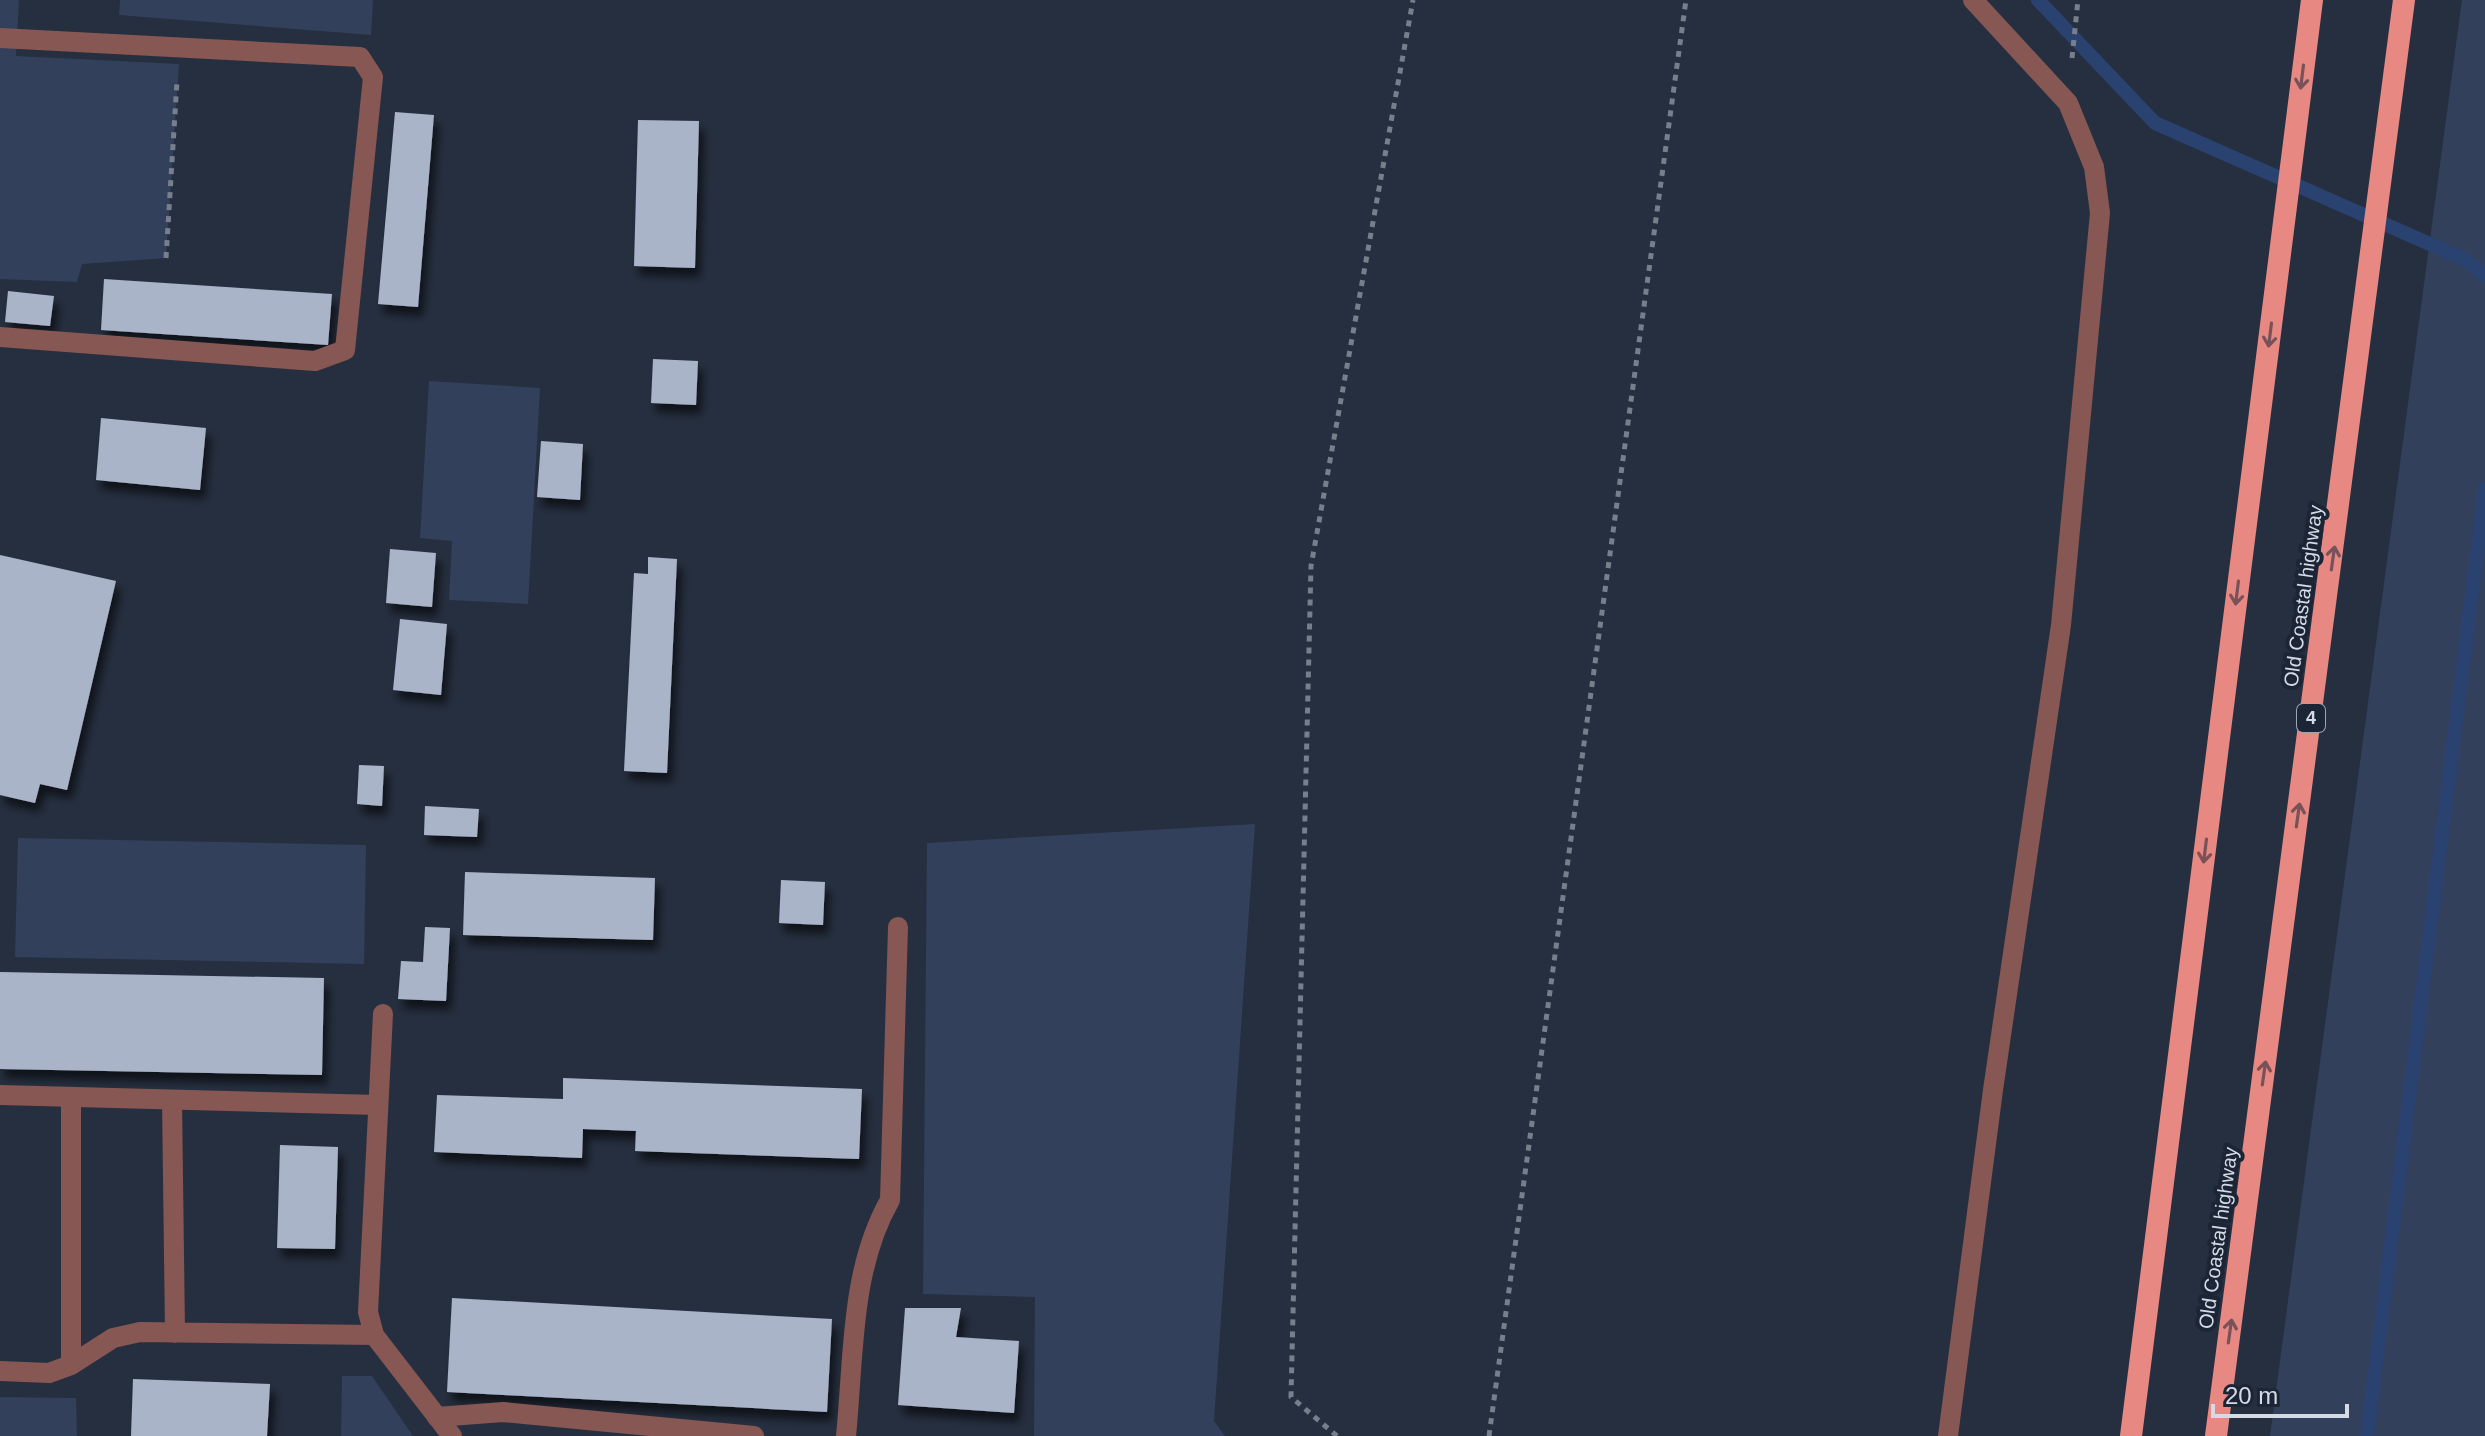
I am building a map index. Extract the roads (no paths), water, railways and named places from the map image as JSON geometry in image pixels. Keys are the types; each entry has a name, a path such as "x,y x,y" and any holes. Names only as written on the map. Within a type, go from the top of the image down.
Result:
{"highway":[{"path":"2131,1436 2312,0"},
{"name":"Old Coastal highway","path":"2216,1436 2404,0"}],"street":[{"path":"1948,1436 1993,1090 2061,625 2100,213 2094,167 2068,103 1973,0"},
{"path":"0,38 360,57 373,77 345,350 315,361 0,337"},
{"path":"846,1436 862,1268 874,1228 890,1200 898,927"},
{"path":"383,1014 368,1312 374,1335 452,1436"},
{"path":"0,1095 378,1105"},
{"path":"71,1098 71,1365"},
{"path":"172,1100 175,1333"},
{"path":"0,1371 49,1373 71,1365 113,1338 140,1332 374,1335"},
{"path":"437,1417 503,1412 754,1436"}],"waterway":[{"path":"2038,0 2155,123 2466,260 2485,276"},
{"path":"2367,1436 2485,489"}]}
